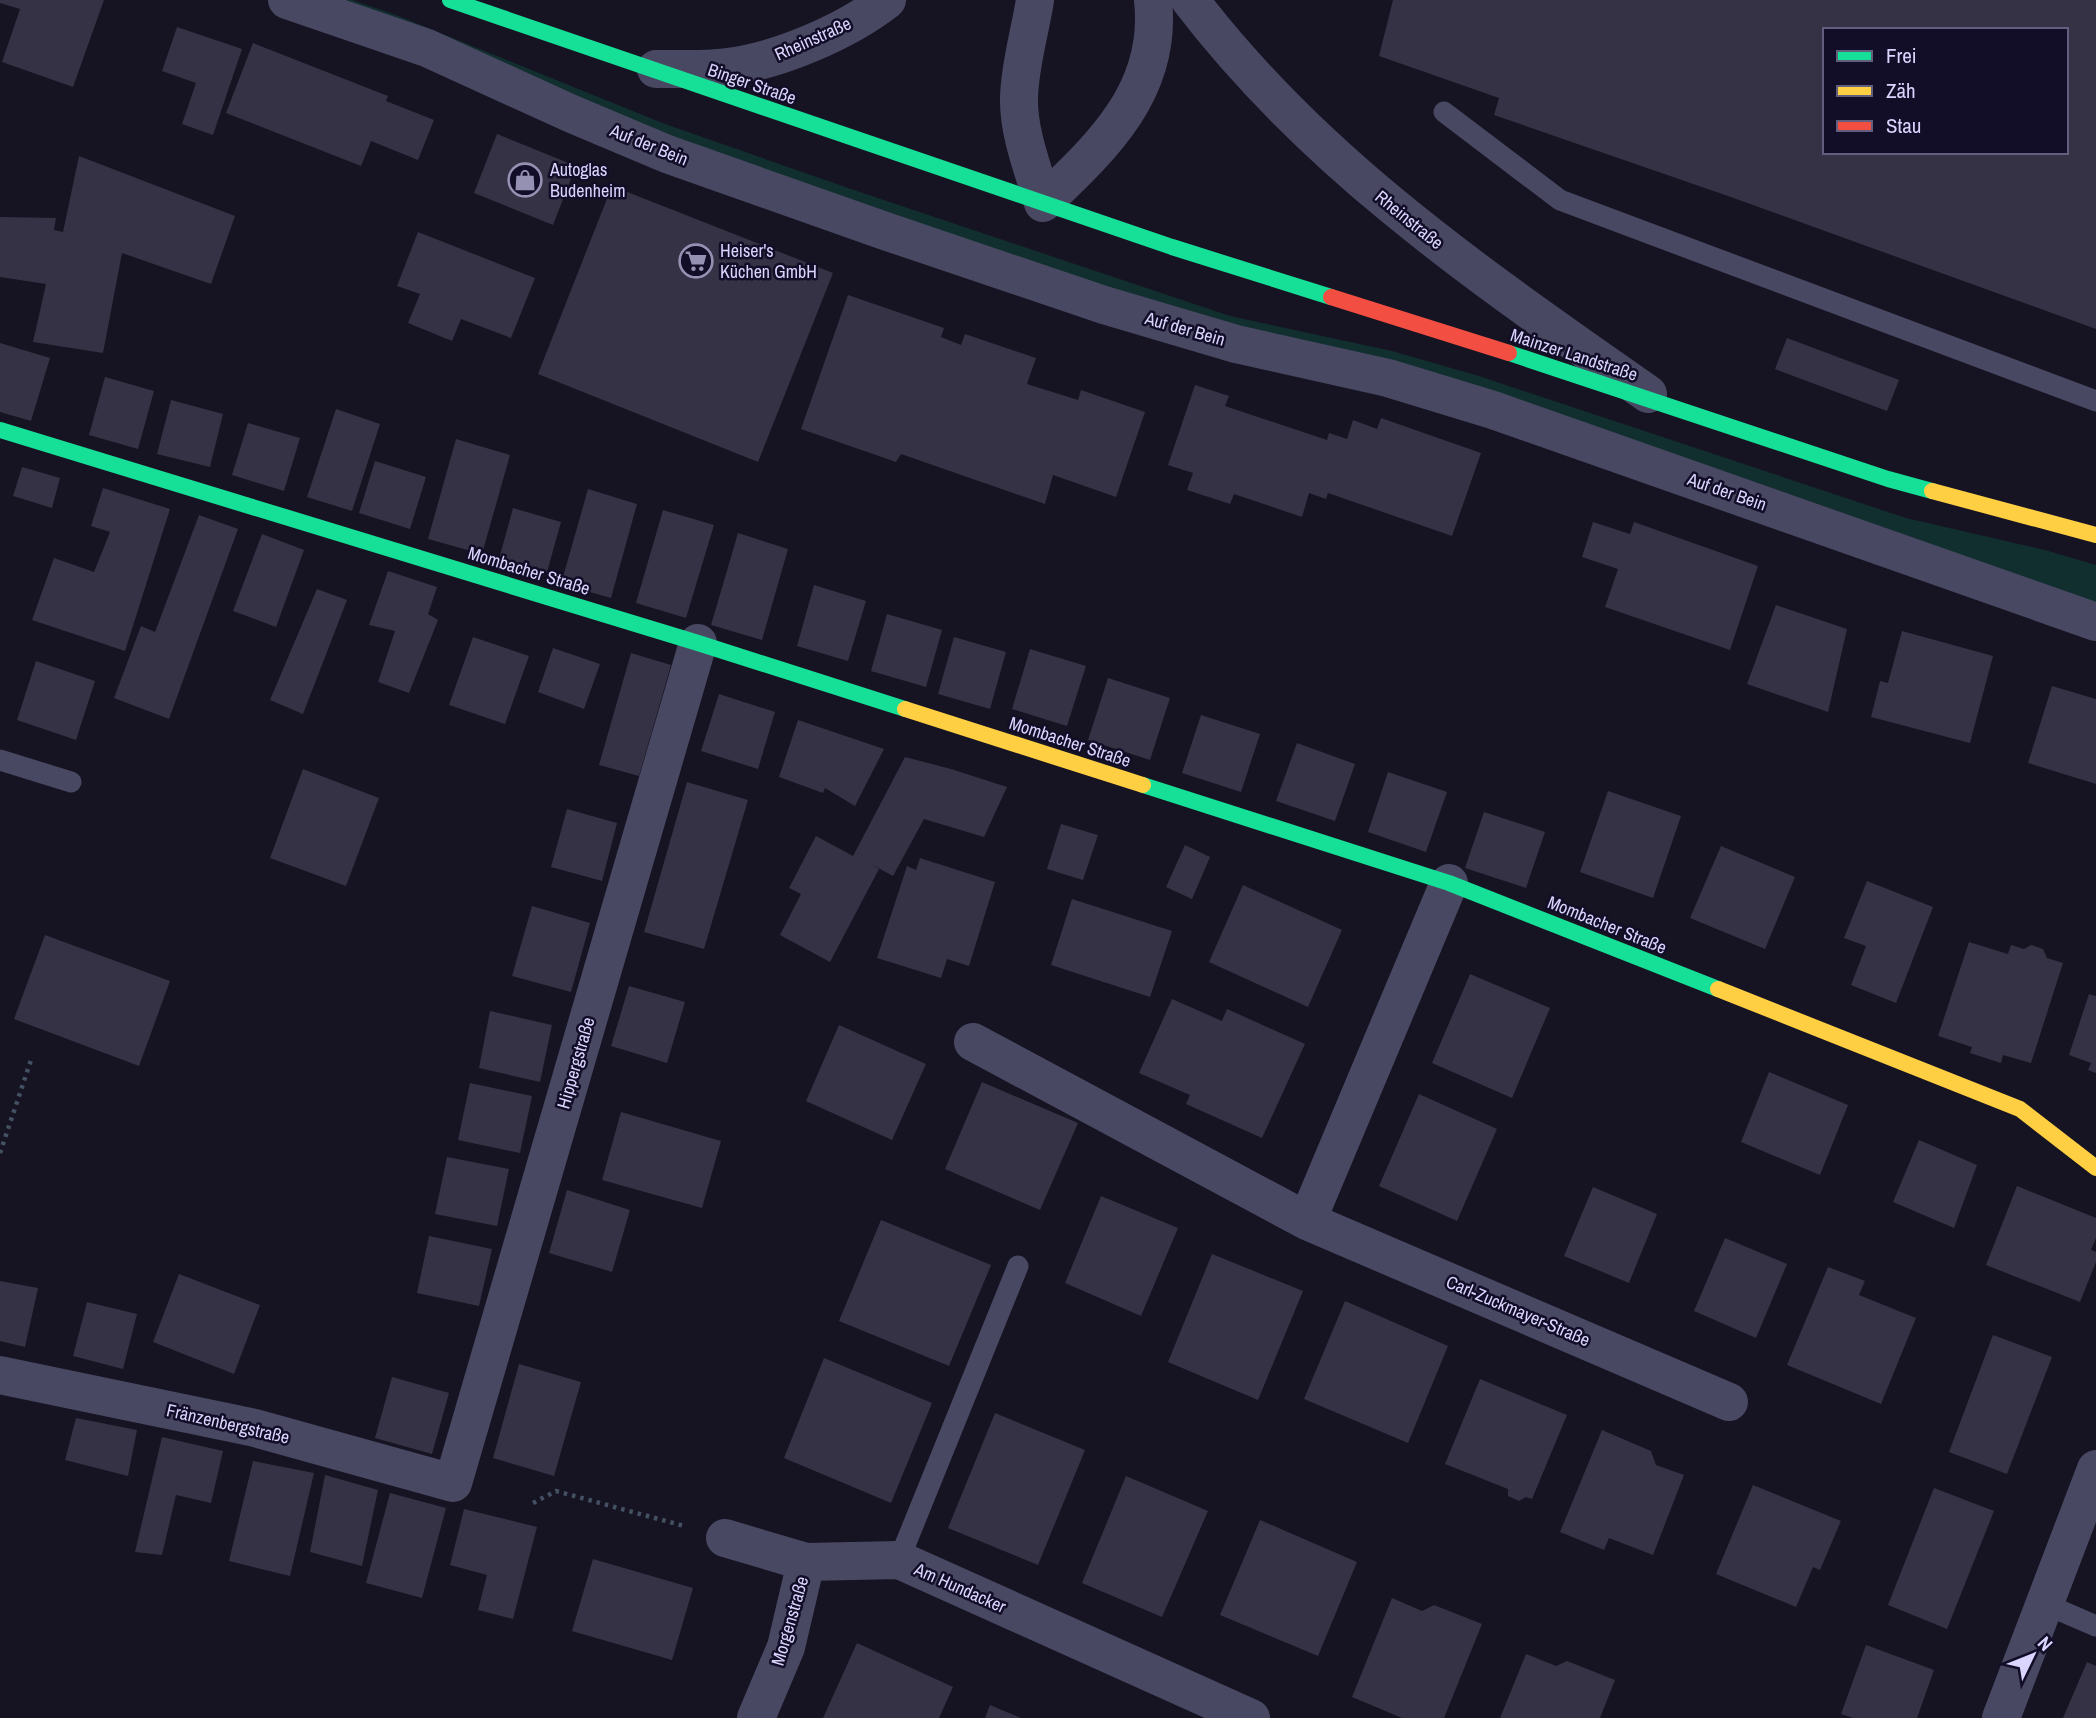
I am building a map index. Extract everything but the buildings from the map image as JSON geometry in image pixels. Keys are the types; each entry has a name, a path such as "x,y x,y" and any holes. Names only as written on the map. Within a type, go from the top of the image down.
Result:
{"street":[{"name":"Auf der Bein","path":"287,0 427,48 667,154 885,231 1104,305 1236,344 1388,378 1493,410 2096,622"},
{"name":"Binger Straße","path":"450,0 1043,203"},
{"name":"Rheinstraße","path":"649,69 727,67 771,58 849,24 887,0"},
{"path":"1035,0 1022,63 1019,99 1023,136 1043,203 1110,135 1132,103 1152,42 1153,0"},
{"name":"Rheinstraße","path":"1190,0 1209,25 1304,128 1374,192 1515,301 1661,403"},
{"name":"Mainzer Landstraße","path":"1043,203 1888,479 2096,535"},
{"name":"Mombacher Straße","path":"0,430 698,643 1449,883 2020,1109 2096,1168"},
{"name":"Hippergstraße","path":"453,1483 698,643"},
{"path":"1307,1221 1449,883"},
{"name":"Carl-Zuckmayer-Straße","path":"973,1042 1307,1221 1729,1402"},
{"name":"Fränzenbergstraße","path":"0,1376 255,1428 453,1483"},
{"path":"2001,1718 2096,1469"},
{"name":"Am Hundacker","path":"725,1538 806,1562 899,1560 1251,1718"},
{"name":"Morgenstraße","path":"756,1718 786,1647 806,1562"}],"lane":[{"path":"1444,112 1560,200 2096,401"},
{"path":"0,760 71,782"},
{"path":"899,1560 1018,1266"},
{"path":"2045,1604 2096,1626"}],"path":[{"path":"0,1153 32,1057"},
{"path":"533,1503 556,1491 725,1538"}],"green space":[{"path":"313,0 352,0 396,15 665,124 1230,316 1392,351 1479,376 1906,518 2045,550 2096,565 2096,604 1784,492 1543,414 1191,318 787,183"}],"traffic: fast":[{"path":"450,0 1172,247 1331,297"},
{"path":"1509,353 1888,479 1932,491"},
{"path":"0,430 905,709"},
{"path":"1143,785 1449,883 1718,989"}],"traffic: slow":[{"path":"1932,491 2096,535"},
{"path":"905,709 1143,785"},
{"path":"1718,989 2020,1109 2096,1168"}],"traffic: jam":[{"path":"1331,297 1509,353"}],"place":[{"name":"Autoglas Budenheim","path":"525,180"},
{"name":"Heiser's Küchen GmbH","path":"696,261"}]}
